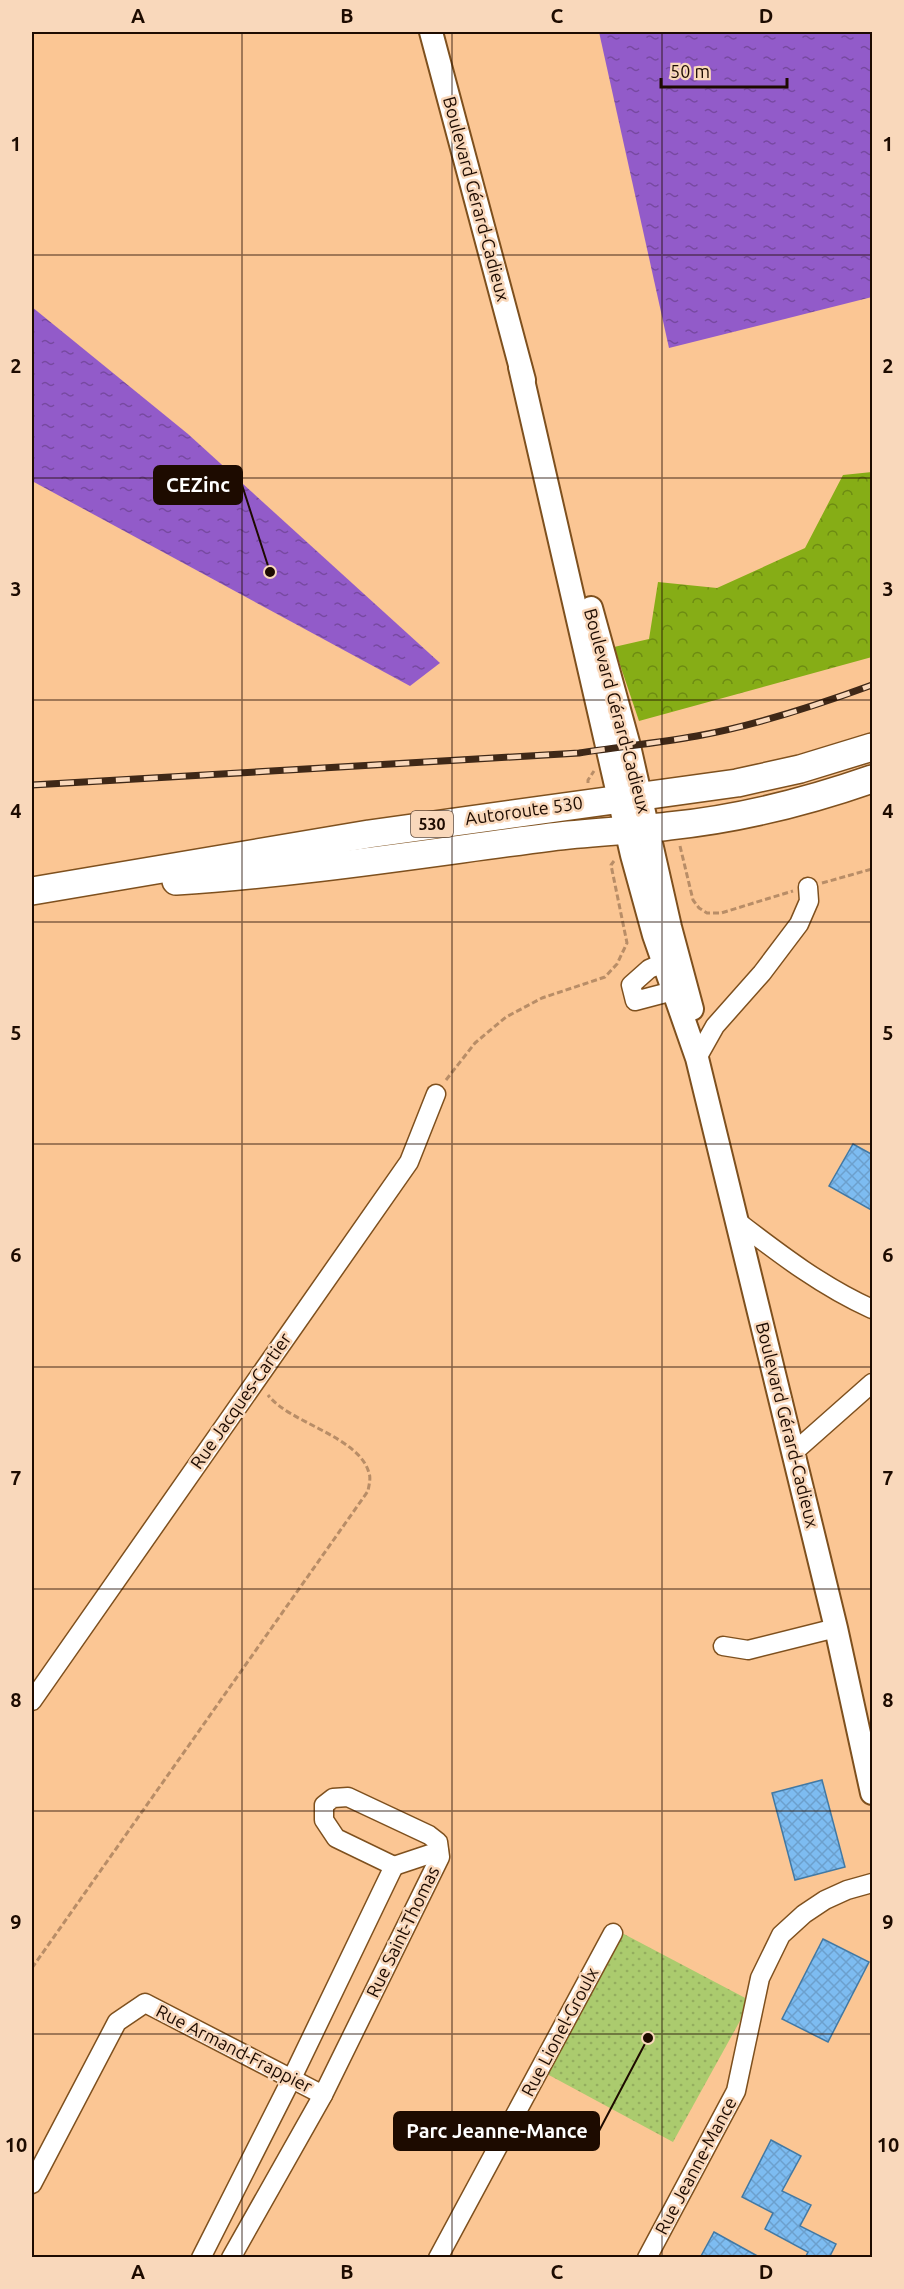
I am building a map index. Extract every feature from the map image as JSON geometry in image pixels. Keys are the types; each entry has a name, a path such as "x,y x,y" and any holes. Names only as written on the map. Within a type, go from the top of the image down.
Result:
{"highway":[{"name":"Autoroute 530","path":"873,747 758,779 719,786 369,834 32,891 247,876 583,833 708,821 823,796 873,779"}],"main road":[{"name":"Boulevard Gérard-Cadieux","path":"431,32 520,367 609,670 630,797 663,963 698,1058 836,1628 873,1793"},
{"name":"Boulevard Gérard-Cadieux","path":"637,829 670,927 692,1006 698,1058"}],"street":[{"path":"698,1058 715,1026 762,973 799,924 809,901 808,887"},
{"path":"663,963 649,969 631,985 635,1001 673,991"},
{"name":"Rue Jacques-Cartier","path":"32,1701 409,1162 436,1094"},
{"path":"738,1222 786,1259 842,1295 873,1310"},
{"path":"794,1452 873,1383"},
{"path":"723,1646 748,1650 836,1628"},
{"name":"Rue Saint-Thomas","path":"201,2258 292,2078 394,1866 336,1838 324,1820 324,1805 333,1798 348,1797 429,1835 438,1842 440,1857 323,2095 231,2258"},
{"path":"394,1866 439,1851"},
{"name":"Rue Jeanne-Mance","path":"647,2258 736,2091 760,1978 781,1935 804,1914 825,1900 847,1890 873,1883"},
{"name":"Rue Lionel-Groulx","path":"438,2258 613,1933"},
{"name":"Rue Armand-Frappier","path":"32,2184 117,2022 146,2003 323,2095"}],"path":[{"path":"679,843 693,900 707,913 721,913 873,869"},
{"path":"609,856 615,860"},
{"path":"447,1078 475,1042 506,1017 542,998 605,976 617,964 627,943 611,865"},
{"path":"32,1968 368,1491 370,1474 363,1460 335,1437 275,1405 256,1380"}],"green space":[{"path":"872,472 872,657 639,721 614,647 649,639 658,582 717,588 805,548 843,475"},
{"path":"622,1933 751,2001 673,2142 547,2074"}],"water":[{"path":"599,32 872,32 872,297 669,348"},
{"path":"32,307 188,434 440,663 410,686 32,481"}],"building":[{"path":"853,1144 873,1155 873,1211 829,1186"},
{"path":"822,1780 845,1867 795,1880 772,1793"},
{"path":"823,1939 869,1962 828,2042 782,2019"},
{"path":"771,2140 801,2156 782,2191 811,2205 800,2226 836,2244 829,2258 805,2258 808,2252 765,2229 773,2213 742,2197"},
{"path":"714,2232 761,2258 700,2258"}],"railway":[{"path":"32,785 579,753 719,732 786,714 872,685"}],"place":[{"name":"CEZinc","path":"270,572"},
{"name":"Parc Jeanne-Mance","path":"648,2038"}]}
